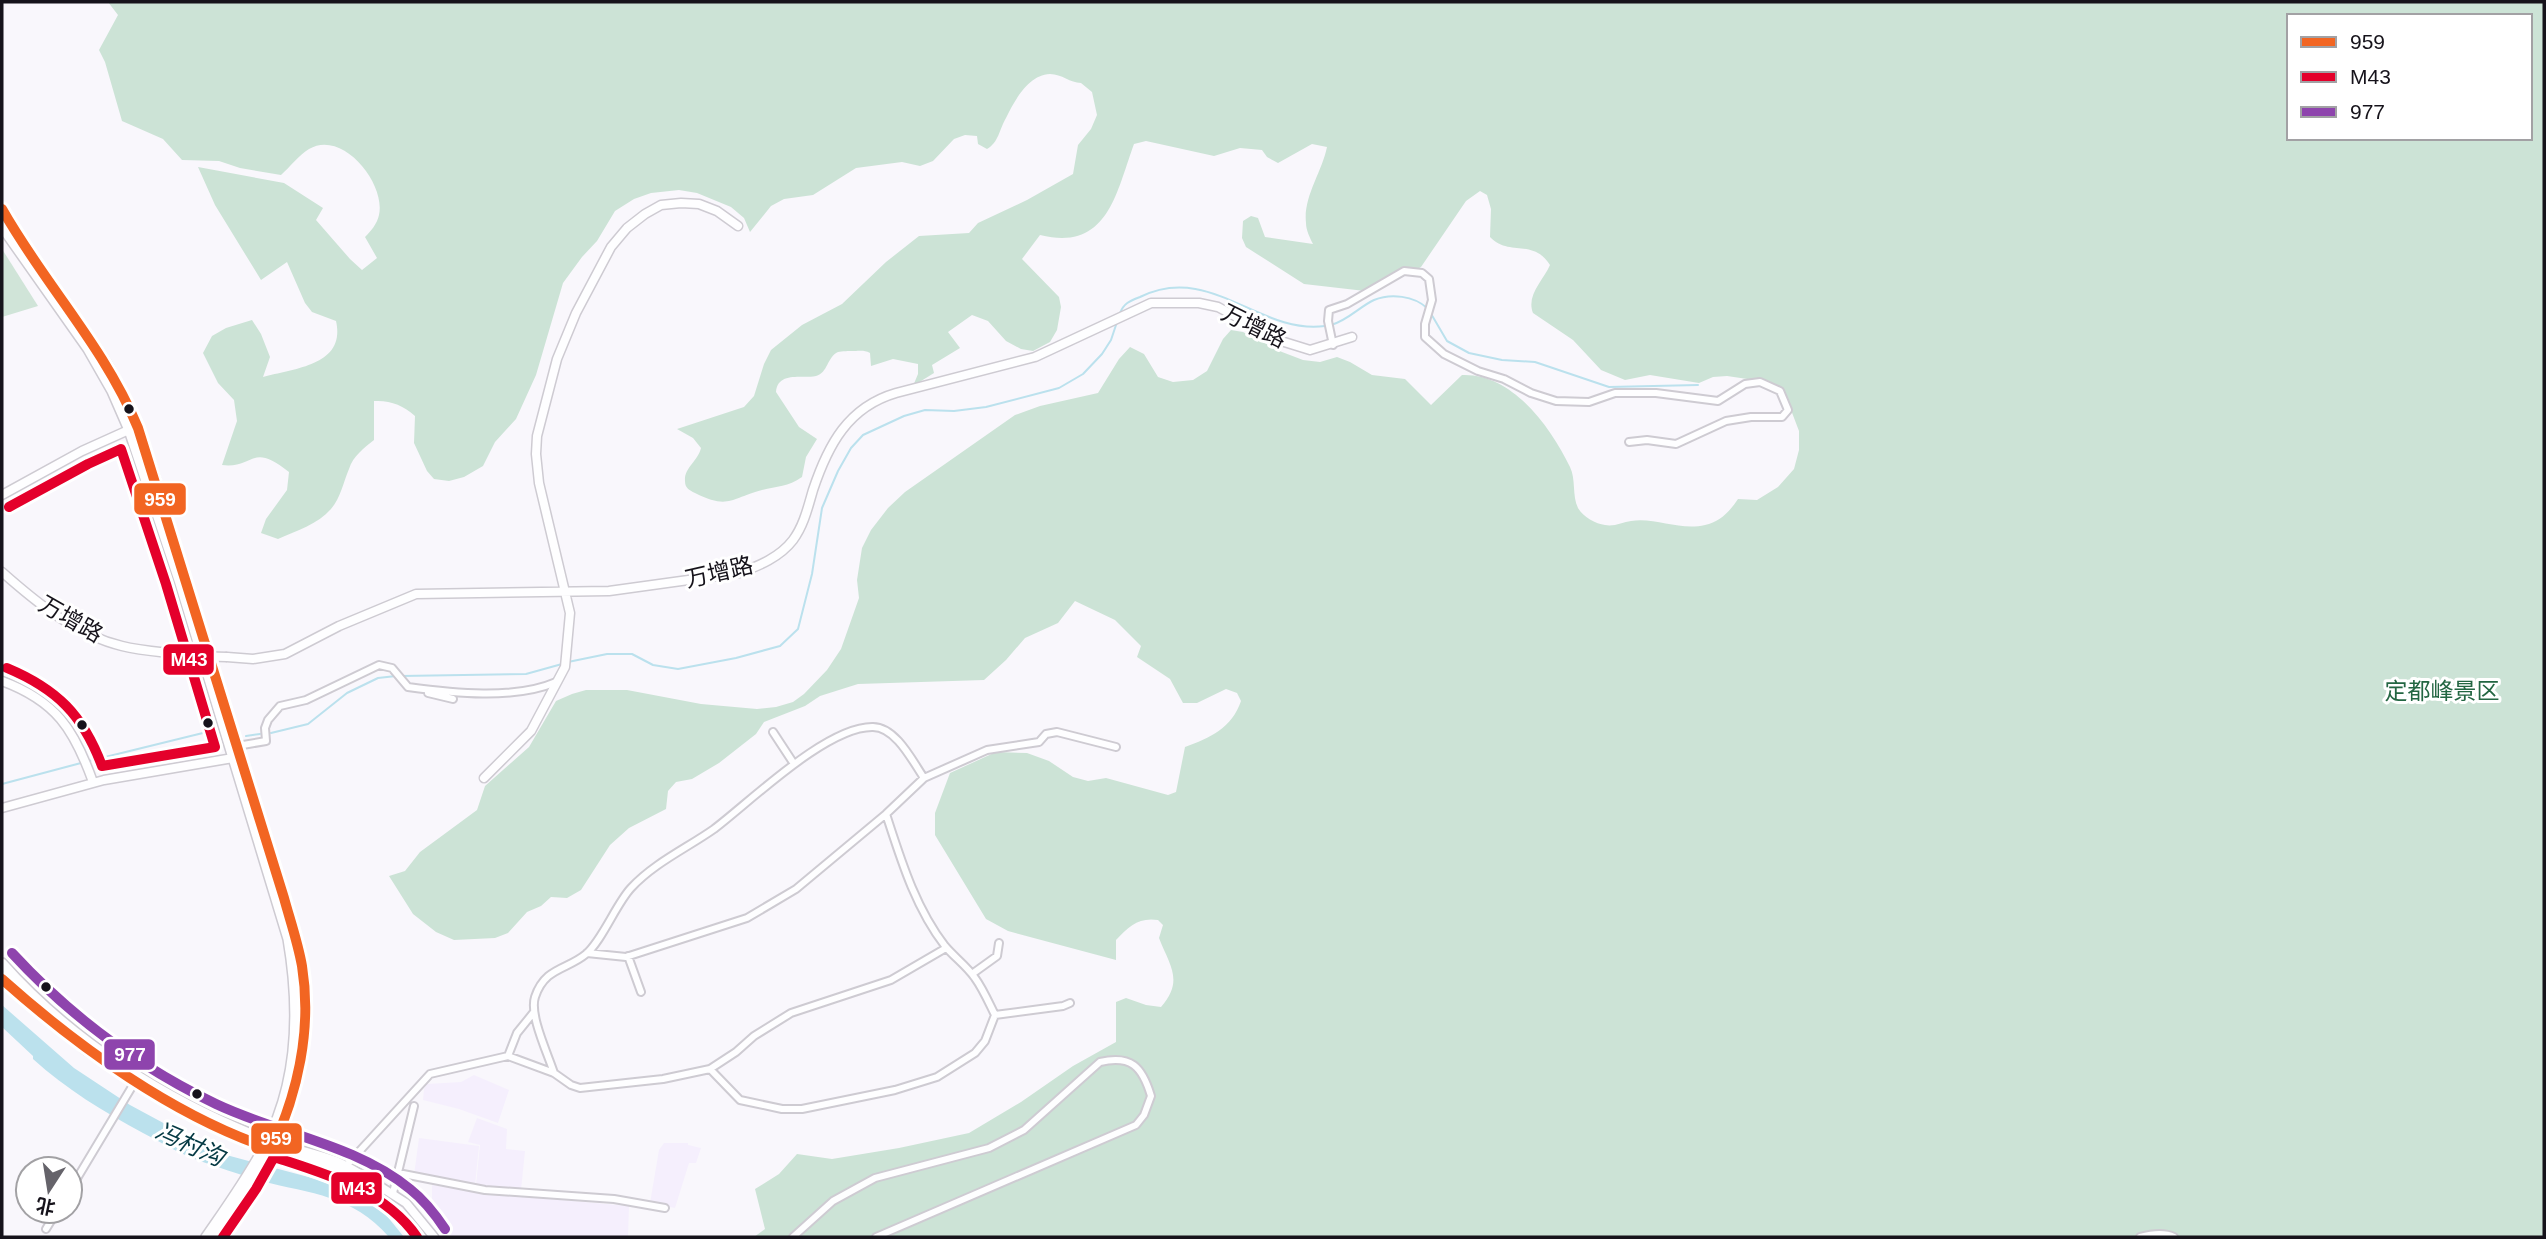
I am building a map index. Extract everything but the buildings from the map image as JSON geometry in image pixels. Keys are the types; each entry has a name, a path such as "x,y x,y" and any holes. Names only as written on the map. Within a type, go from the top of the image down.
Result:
{"main road":[{"path":"2,209 37,267 102,356 154,474 284,898 303,978 304,1032 292,1098 270,1145 215,1237"},
{"path":"2,227 89,349 133,428 288,939 295,991 296,1028 290,1074 270,1145"},
{"path":"3,966 67,1024 136,1079"},
{"path":"2,979 86,1050 136,1079 270,1145 370,1180"},
{"path":"270,1145 345,1167 370,1180"},
{"path":"206,1237 248,1183"}],"street":[{"path":"484,778 531,731 560,678 568,650 570,613 539,483 536,454 537,436 557,359 576,313 611,247 627,228 661,205 681,202 699,204 717,211 738,226"},
{"path":"1333,345 1328,321 1329,310 1347,304 1404,271 1422,273 1429,279 1432,293 1425,337 1444,354 1531,393 1556,401 1589,402 1615,393 1656,393 1718,401 1745,384 1760,382 1780,391 1788,410 1782,417 1751,417 1726,421 1676,444 1647,440 1629,442"},
{"name":"万增路","path":"2,572 61,619 93,636 123,646 193,656 253,659 285,654 340,626 416,594 609,591 688,581 757,566 778,554 793,540 803,524 817,478 834,442 860,409 878,398 1035,357 1151,303 1199,303 1218,307 1281,341 1310,350 1352,337"},
{"path":"2,495 82,451 133,428"},
{"path":"236,746 266,741 268,720 281,706 306,699 379,665 393,668 401,682 416,688 472,692 537,690 560,678"},
{"path":"2,681 26,690 54,710 83,755 93,782"},
{"path":"416,688 453,699"},
{"path":"554,1073 534,1012 534,1000 539,988 551,973 587,953 631,888 661,863 712,830 794,764 843,736 872,727 880,728 901,743 924,778"},
{"path":"773,732 794,764"},
{"path":"587,953 628,956 725,926 771,906 796,889 886,814 924,778 987,750 1039,742 1046,734 1057,732 1116,747"},
{"path":"2,808 93,782 233,758"},
{"path":"886,814 909,882 922,909 946,948 972,974 995,1016"},
{"path":"972,974 997,956 999,943"},
{"path":"345,1167 430,1074 508,1056 554,1073 571,1085 587,1089 663,1079 710,1069 754,1036 791,1013 891,980 946,948"},
{"path":"628,956 641,992"},
{"path":"995,1016 1070,1003"},
{"path":"508,1056 517,1033 534,1012"},
{"path":"710,1069 740,1100 782,1109 802,1109 895,1090 937,1077 975,1054 985,1041 995,1016"},
{"path":"793,1237 833,1201 875,1178 989,1147 1024,1130 1100,1062 1128,1060 1147,1082 1151,1096 1144,1115 1136,1125 876,1237"},
{"path":"84,1166 136,1079"},
{"path":"393,1193 414,1106"},
{"path":"398,1173 485,1190 614,1199 665,1208"},
{"path":"370,1180 393,1193 420,1217 434,1237"},
{"path":"46,1229 48,1225"},
{"path":"2140,1237 2150,1234 2169,1234 2174,1237"}],"shaded area":[{"path":"474,1075 509,1090 498,1123 423,1100 427,1084 461,1082"},
{"path":"477,1118 507,1129 506,1149 525,1151 521,1190 476,1185 480,1145 468,1142"},
{"path":"419,1138 479,1146 475,1185 414,1175"},
{"path":"664,1143 688,1143 701,1148 696,1163 689,1163 675,1208 650,1203 659,1150"},
{"path":"432,1185 484,1193 629,1206 628,1237 449,1237 432,1214"}],"green space":[{"name":"定都峰景区","path":"108,2 2544,2 2544,1237 754,1237 765,1229 755,1189 779,1174 797,1154 832,1159 969,1133 1021,1102 1073,1066 1116,1042 1116,1002 1126,998 1161,1007 1172,989 1173,973 1159,938 1163,925 1158,920 1140,921 1125,931 1116,940 1116,960 1008,931 986,919 935,835 935,813 950,773 996,752 1027,753 1049,761 1073,777 1088,781 1106,778 1168,795 1176,792 1185,747 1219,731 1232,718 1241,701 1237,693 1226,689 1197,703 1183,703 1170,679 1137,657 1141,646 1115,620 1075,601 1058,623 1025,638 984,680 858,684 820,696 805,706 764,722 756,734 719,763 692,779 676,782 668,791 666,809 629,828 610,845 581,890 567,898 551,897 541,906 527,912 508,933 495,938 454,940 436,932 413,914 389,876 405,871 420,852 477,810 485,786 529,747 556,701 586,690 627,690 701,704 757,709 793,702 827,670 841,649 859,598 857,580 862,548 871,530 888,508 905,492 1015,415 1040,406 1098,393 1119,359 1130,347 1144,354 1158,377 1173,382 1193,380 1207,371 1223,339 1231,330 1243,332 1303,360 1320,362 1337,357 1372,375 1405,379 1431,405 1462,375 1497,383 1513,392 1527,405 1552,435 1572,472 1575,498 1580,511 1594,522 1608,525 1640,520 1686,526 1705,525 1724,515 1738,499 1757,500 1778,487 1794,469 1799,450 1799,431 1791,410 1778,390 1761,381 1727,376 1713,377 1699,383 1650,375 1625,380 1601,370 1573,340 1533,313 1533,294 1550,265 1536,252 1505,246 1490,237 1491,209 1487,195 1480,191 1466,201 1421,267 1393,282 1365,291 1304,284 1246,247 1242,238 1243,221 1251,216 1258,218 1265,237 1313,244 1307,228 1307,204 1327,147 1312,144 1278,163 1267,157 1262,150 1240,148 1214,156 1146,141 1134,144 1114,199 1095,227 1081,235 1063,238 1040,235 1022,259 1059,297 1061,307 1057,330 1050,342 1033,351 1021,349 1006,341 988,321 972,315 948,332 960,348 932,365 934,373 913,386 918,374 918,364 893,359 871,366 868,352 838,352 820,374 786,378 778,385 776,392 799,427 817,439 806,457 802,477 787,484 723,502 706,498 688,488 685,476 701,448 693,438 677,429 744,407 754,396 771,350 802,325 842,304 886,262 919,236 969,233 978,223 1073,174 1078,145 1091,129 1097,115 1092,92 1081,83 1050,74 1035,79 1023,90 996,139 987,149 978,144 977,136 965,135 954,139 933,161 920,166 902,162 856,168 813,195 784,199 771,206 750,232 744,218 731,207 697,193 679,190 651,193 634,199 615,211 597,241 563,283 536,375 516,419 495,442 483,466 464,477 449,481 434,479 427,471 414,443 415,416 396,404 374,401 374,440 353,460 334,504 313,523 278,539 261,533 266,519 287,490 289,472 277,463 260,457 233,465 222,465 237,421 234,400 218,383 203,353 212,336 226,328 252,320 270,357 263,377 290,371 326,356 337,336 336,321 312,312 305,303 287,262 261,280 215,205 198,167 284,183 323,208 316,220 362,270 377,258 365,237 374,227 379,215 376,188 359,162 335,146 322,145 309,149 281,175 240,168 219,161 182,160 163,139 122,121 99,50 118,15"},
{"path":"2,249 38,306 2,317"}],"water":[{"name":"冯村沟","path":"2,1005 74,1068 130,1105 219,1153 316,1179 364,1198 382,1210 404,1237 389,1237 361,1212 346,1204 314,1193 261,1181 193,1158 114,1117 72,1090 33,1059 2,1027"}],"waterway":[{"path":"1120,313 1123,307 1140,297 1165,289 1189,288 1212,293 1278,320 1301,326 1325,326"},
{"path":"1331,325 1381,298 1409,298 1427,308"},
{"path":"1430,312 1447,341 1469,353 1502,360 1535,362 1609,387 1698,385"},
{"path":"568,662 607,654 632,654 653,665 678,669 780,646 798,629 812,574 822,508 838,471 851,448 863,435 904,416 925,410 954,411 986,407 1059,388 1083,374 1102,354 1111,340 1117,322"},
{"path":"401,676 526,674 562,664"},
{"path":"271,733 308,724 347,693 378,678 396,676"},
{"path":"89,761 211,731"},
{"path":"246,736 260,734"},
{"path":"2,784 81,763"}],"transit line":[{"name":"959","path":"2,209 108,370 138,428 294,932 305,989 304,1036 296,1082 272,1149 200,1118 129,1078 63,1030 2,979"},
{"name":"M43","path":"7,668 40,685 66,706 86,732 102,766 215,747 166,584 121,449 9,507"},
{"name":"977","path":"12,953 82,1019 133,1057 216,1104 365,1161 410,1189 445,1229"},
{"name":"M43","path":"223,1237 274,1157 333,1177 371,1196 404,1221 417,1237"}]}
